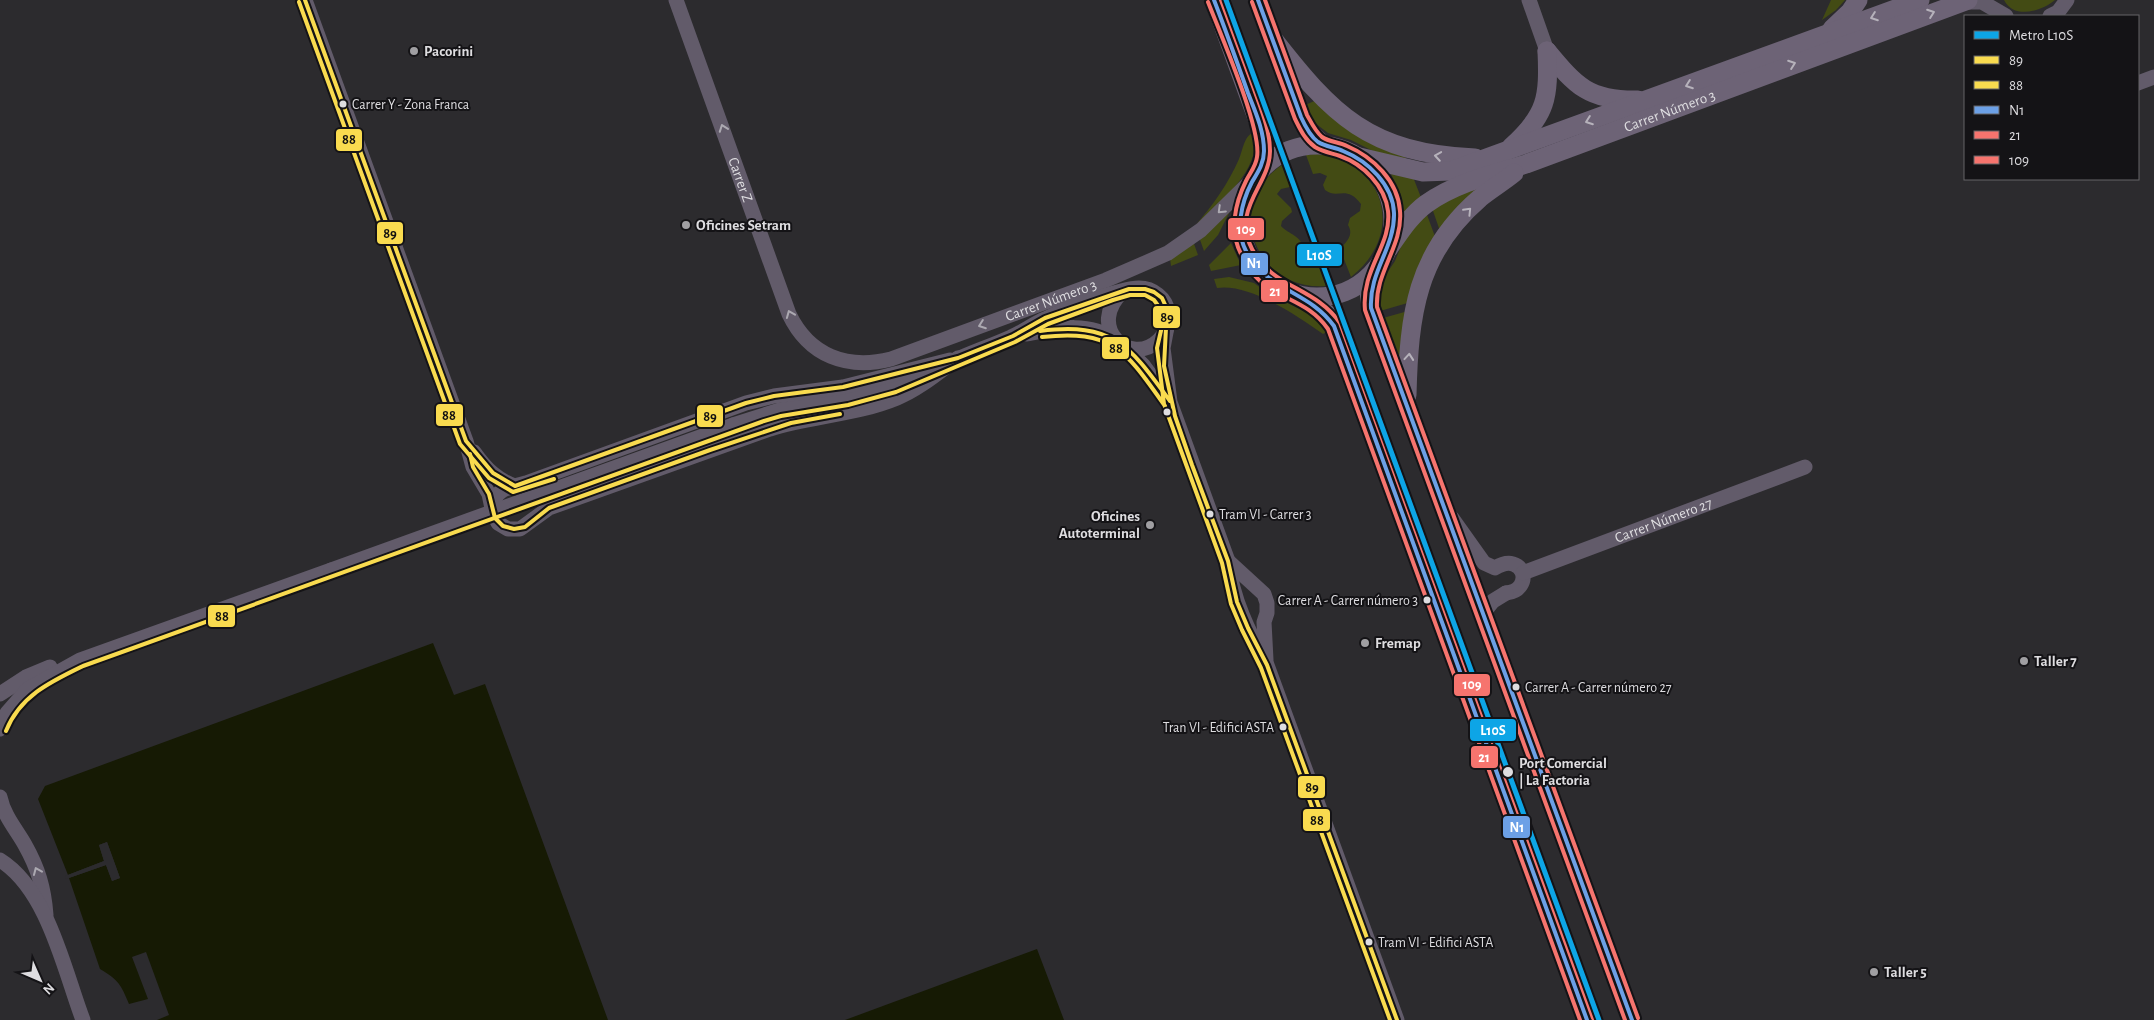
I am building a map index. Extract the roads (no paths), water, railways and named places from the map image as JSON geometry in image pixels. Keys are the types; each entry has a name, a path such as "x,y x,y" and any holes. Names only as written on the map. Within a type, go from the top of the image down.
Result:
{"main road":[{"path":"1214,0 1261,129 1264,152 1259,172 1246,196 1241,211 1240,223 1244,246 1260,274 1283,290 1299,296 1327,314 1334,326 1587,1020"},
{"path":"1258,0 1305,125 1322,145"},
{"path":"1825,35 1841,21 1858,0"},
{"name":"Carrer Número 3","path":"1355,156 1406,169 1438,172 1457,169 1920,0"},
{"name":"Carrer Número 3","path":"1389,248 1415,214 1438,196 1474,180 1526,164 1965,1"},
{"path":"1271,36 1322,98 1339,114 1366,131 1392,144 1415,151 1444,157 1486,159"},
{"path":"1547,51 1576,84 1586,91 1620,100 1651,99"},
{"path":"1505,152 1530,127 1544,104 1549,82 1547,51"},
{"path":"1259,172 1279,153 1308,144 1322,145 1336,148 1366,163 1380,178 1390,198 1395,218 1394,230 1389,248 1378,266 1369,291 1371,308 1632,1020"},
{"path":"1407,406 1413,310 1422,279 1430,261 1455,224 1467,211 1492,188 1526,164"},
{"path":"1299,296 1324,297 1344,292 1362,282 1378,266"}],"street":[{"path":"305,0 466,442 473,466 490,494 495,518 508,529 520,529 549,508 770,429 866,408 898,398 958,358"},
{"name":"Carrer Z","path":"676,0 789,314 800,333 820,351"},
{"path":"1528,0 1547,51"},
{"path":"2053,15 2067,0"},
{"path":"1965,1 1982,2 2004,15"},
{"path":"2139,83 2154,77"},
{"name":"Carrer Número 3","path":"820,351 840,360 879,362 1106,280 1168,252 1185,242 1201,230 1259,172"},
{"path":"0,694 35,672 80,660 733,425 780,410 871,394 921,376 958,358 1013,336 1045,318 1140,288 1158,295 1168,309 1163,348 1170,402 1228,561 1230,580 1250,635 1267,665 1397,1020"},
{"path":"1123,292 1114,301 1108,314 1109,328 1119,342 1143,364 1170,402"},
{"name":"Carrer Número 3","path":"1013,336 1075,327 1098,330 1119,342"},
{"path":"1119,342 1138,349 1152,345 1164,334 1167,327"},
{"path":"492,507 499,492 506,487 515,486 746,403 774,396 843,387 958,358"},
{"path":"466,442 488,470 498,478 526,491 533,499 535,511 529,523"},
{"name":"Carrer Número 27","path":"1523,573 1805,467"},
{"path":"1444,506 1484,562 1495,568 1503,563 1513,563 1523,573 1520,588 1506,593 1493,601 1484,612"},
{"path":"1228,561 1264,594 1267,603 1267,613 1264,622 1267,665"},
{"path":"0,729 12,705 28,689 80,660"},
{"path":"0,798 6,814 25,844 42,884 46,918"},
{"path":"0,860 23,880 46,918 83,1020"}],"metro line":[{"name":"L10S","path":"1226,0 1599,1020"}],"place":[{"name":"Pacorini","path":"414,51"},
{"name":"Carrer Y - Zona Franca","path":"343,104"},
{"name":"Oficines Setram","path":"686,225"},
{"name":"Tram VI - Carrer 3","path":"1210,514"},
{"name":"Oficines Autoterminal","path":"1150,525"},
{"name":"Carrer A - Carrer número 3","path":"1427,600"},
{"name":"Fremap","path":"1365,643"},
{"name":"Taller 7","path":"2024,661"},
{"name":"Carrer A - Carrer número 27","path":"1516,687"},
{"name":"Tran VI - Edifici ASTA","path":"1283,727"},
{"name":"Port Comercial | La Factoria","path":"1508,772"},
{"name":"Tram VI - Edifici ASTA","path":"1369,942"},
{"name":"Taller 5","path":"1874,972"}]}
